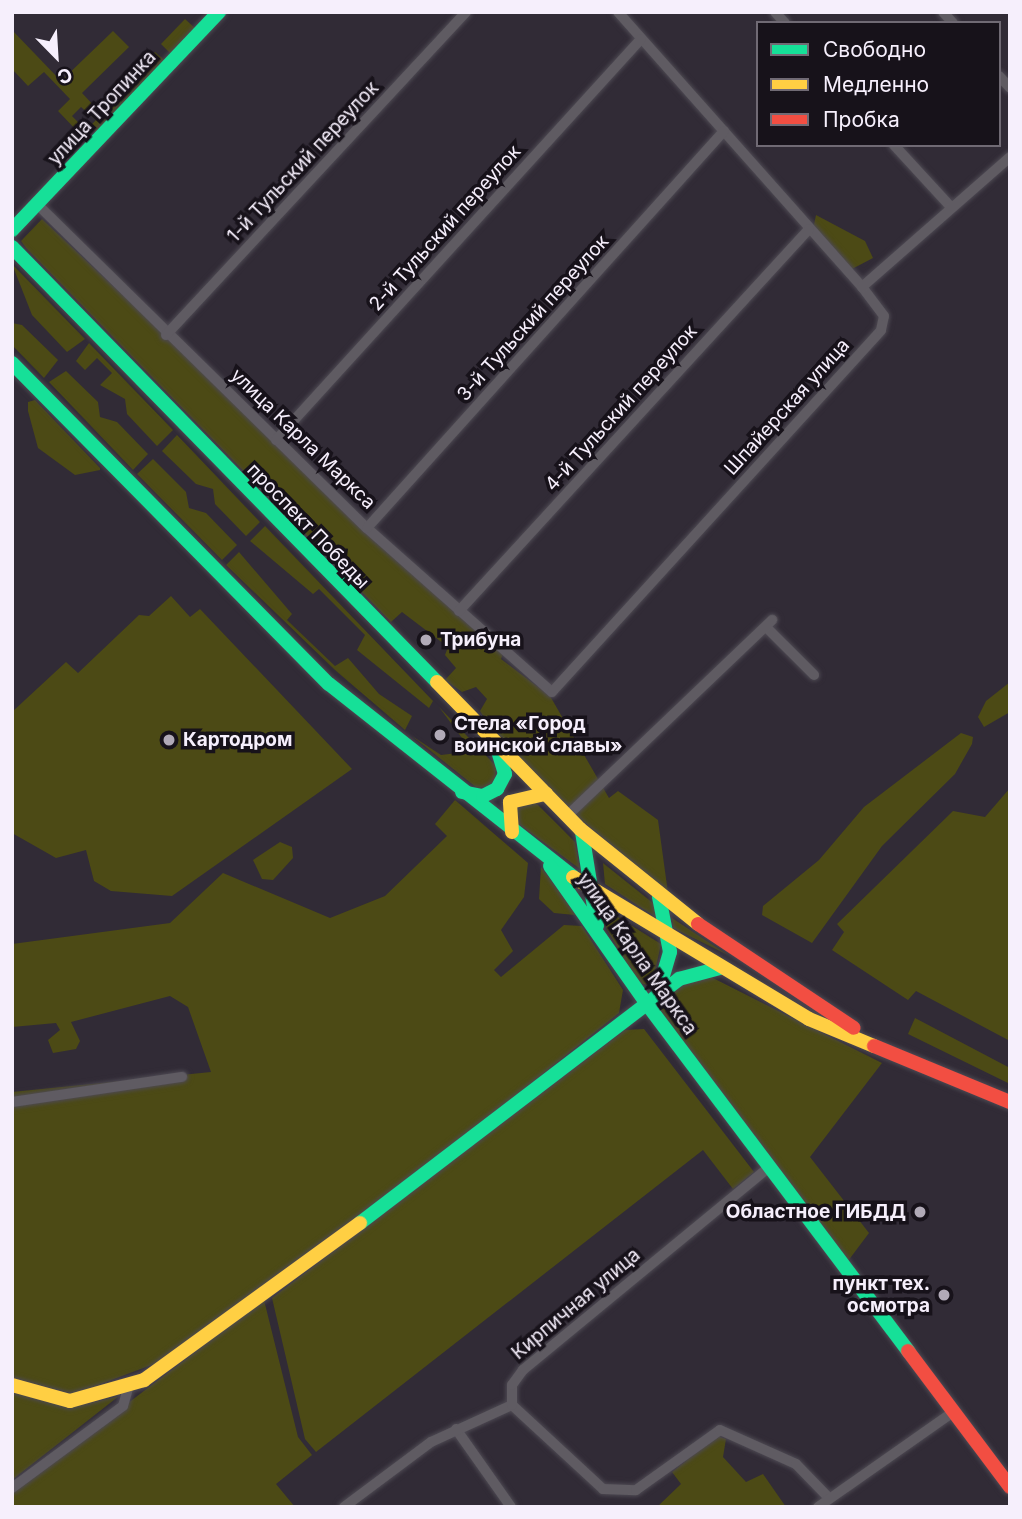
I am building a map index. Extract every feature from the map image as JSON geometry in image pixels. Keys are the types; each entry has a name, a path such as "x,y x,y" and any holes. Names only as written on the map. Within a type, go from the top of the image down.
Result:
{"main road":[{"name":"улица Тропинка","path":"12,230 219,12"},
{"name":"проспект Победы","path":"12,247 580,829 658,895 787,989 893,1050"},
{"path":"12,363 216,576 329,684 547,861"},
{"path":"457,790 483,796 497,789 505,774 496,744"},
{"path":"512,832 510,802 520,795 545,794"},
{"path":"580,829 588,845 598,928"},
{"name":"улица Карла Маркса","path":"547,861 668,937 809,1018 893,1050 1010,1102"},
{"name":"улица Карла Маркса","path":"547,861 598,928 649,1007 1010,1488"},
{"path":"649,1007 666,977 668,937 658,895"},
{"path":"12,1385 70,1401 128,1388 252,1306 649,1007 692,971 720,968"}],"street":[{"name":"1-й Тульский переулок","path":"166,335 466,12"},
{"name":"Шпайерская улица","path":"552,692 881,330 884,316 862,287 618,12"},
{"name":"2-й Тульский переулок","path":"276,440 641,39"},
{"name":"3-й Тульский переулок","path":"368,528 724,131"},
{"path":"896,147 951,207"},
{"path":"862,287 1010,157"},
{"name":"улица Карла Маркса","path":"37,204 166,335 368,528 552,692"},
{"name":"4-й Тульский переулок","path":"459,611 808,229"},
{"path":"567,816 769,624 814,675"},
{"path":"12,1102 182,1077"},
{"name":"Кирпичная улица","path":"512,1405 512,1385 523,1370 769,1167"},
{"path":"12,1488 123,1406 128,1388"},
{"path":"344,1507 456,1429 512,1405 546,1430 590,1483 618,1493 636,1490 720,1430 796,1464 828,1497"},
{"path":"818,1507 828,1497 953,1412"},
{"path":"456,1429 511,1507"}],"shaded area":[{"path":"185,19 196,29 171,54 161,44"},
{"path":"12,30 61,81 113,31 129,47 82,93 96,108 155,52 169,64 99,134 90,126 96,120 81,107 72,116 84,128 79,133 58,111 70,99 44,72 28,86 12,69"},
{"path":"816,215 865,241 873,258 852,269 813,229"},
{"path":"42,219 503,654 501,659 550,696 609,798 618,791 658,820 668,893 577,816 490,727 480,711 487,699 476,687 462,692 445,680 456,668 445,655 448,647 402,612 391,622 26,248 21,241"},
{"path":"12,264 85,339 67,352 32,315"},
{"path":"12,323 22,325 58,360 44,378 12,345"},
{"path":"89,343 173,430 157,446 127,414 125,399 100,385 112,373 97,358 85,370 76,361"},
{"path":"66,371 98,402 100,417 117,422 148,454 133,470 49,382"},
{"path":"35,400 100,470 75,475 38,448 28,411 28,402"},
{"path":"177,435 260,522 246,536 215,504 213,489 196,484 162,451"},
{"path":"153,459 186,492 189,508 206,513 237,545 222,560 137,474"},
{"path":"265,526 433,701 429,708 357,650 365,635 319,589 313,594 250,541"},
{"path":"239,552 292,614 287,620 335,666 348,658 379,694 412,716 405,730 335,670 226,565"},
{"name":"Картодром","path":"171,596 190,617 200,609 352,769 172,896 111,891 94,881 86,850 56,858 12,833 12,712 66,662 78,673 139,615 149,616"},
{"path":"1010,682 1010,712 984,727 978,717 986,701"},
{"path":"439,707 496,766 495,781 486,787 477,788 412,736 441,755 458,753 462,738"},
{"path":"961,733 973,737 972,744 955,774 882,846 812,943 762,915 763,906 819,860 864,807"},
{"path":"1010,788 1010,1041 916,991 908,1000 832,950 844,932 837,924 953,811 985,817"},
{"path":"455,800 528,863 524,897 501,930 513,951 494,970 501,977 564,925 582,926 623,990 619,1013 393,1193 162,1361 74,1394 12,1378 12,1092 211,1072 188,1007 170,996 71,1022 80,1041 76,1049 53,1053 48,1040 60,1030 56,1023 12,1027 12,944 170,923 223,873 330,918 385,896 447,836 435,824"},
{"path":"533,800 575,842 580,869 516,822 518,802"},
{"path":"280,842 292,847 293,858 273,880 262,879 253,860"},
{"path":"603,863 653,903 660,920 605,884"},
{"path":"541,867 575,915 554,913 539,899"},
{"path":"600,906 661,944 652,985 641,984 630,970 600,917"},
{"path":"672,918 728,955 673,928"},
{"path":"703,973 882,1063 810,1157 869,1233 848,1261 660,1010 669,994"},
{"path":"915,1018 1010,1068 1010,1084 908,1034"},
{"path":"644,1029 754,1172 733,1189 703,1150 316,1452 305,1439 272,1298 625,1030"},
{"path":"264,1300 298,1437 312,1455 276,1484 295,1507 12,1507 12,1491"},
{"path":"12,1393 78,1406 119,1396 12,1480"},
{"path":"717,1436 726,1439 723,1457 746,1482 763,1474 786,1507 657,1507 681,1484 672,1472"}],"traffic: fast":[{"path":"12,230 219,12"},
{"path":"12,247 437,682"},
{"path":"12,363 329,684 573,877"},
{"path":"462,792 483,796 497,789 505,774 497,747"},
{"path":"582,832 597,926"},
{"path":"550,866 649,1007"},
{"path":"658,993 670,952 659,897"},
{"path":"360,1223 679,979 720,968"},
{"path":"649,1007 908,1351"}],"traffic: slow":[{"path":"437,682 580,829 698,924"},
{"path":"512,832 510,802 546,794"},
{"path":"573,877 809,1019 874,1046"},
{"path":"12,1385 70,1401 144,1380 360,1223"}],"traffic: jam":[{"path":"698,924 854,1028"},
{"path":"874,1046 1010,1102"},
{"path":"908,1351 1010,1487"}],"place":[{"name":"Трибуна","path":"426,640"},
{"name":"Стела «Город воинской славы»","path":"440,735"},
{"name":"Картодром","path":"169,740"},
{"name":"Областное ГИБДД","path":"920,1212"},
{"name":"пункт тех. осмотра","path":"944,1295"}]}
